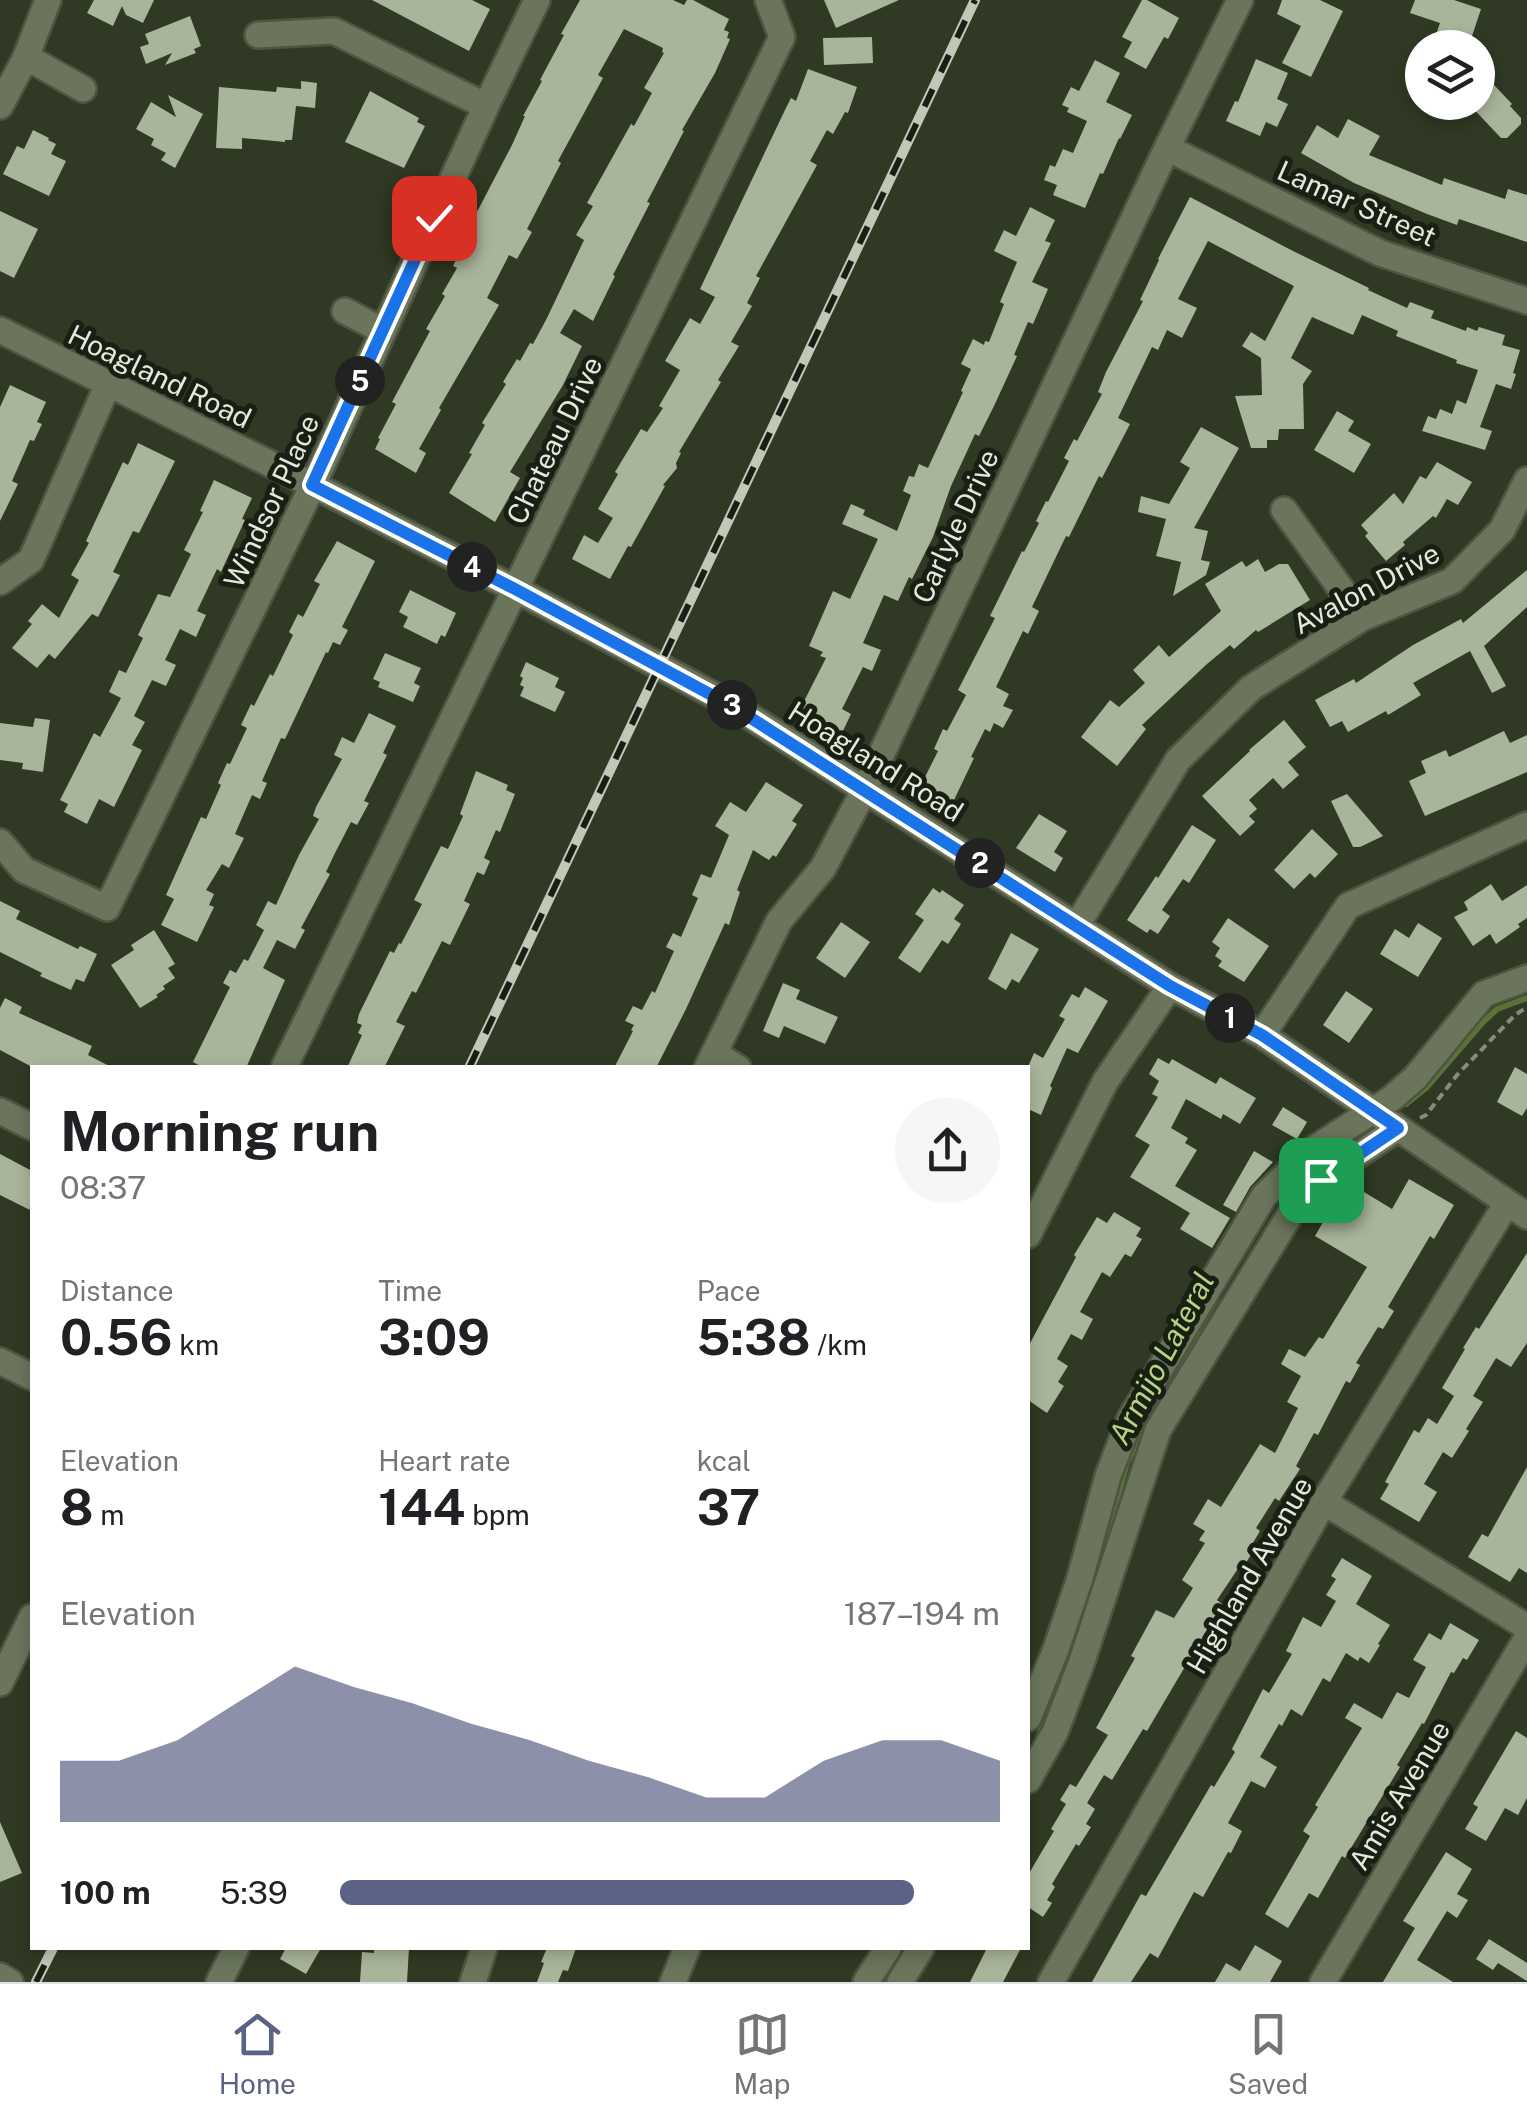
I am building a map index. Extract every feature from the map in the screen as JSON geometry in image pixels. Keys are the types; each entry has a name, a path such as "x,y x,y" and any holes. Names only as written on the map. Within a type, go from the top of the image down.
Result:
{"street":[{"path":"0,106 26,58 48,0"},
{"name":"Windsor Place","path":"0,842 24,870 108,908 312,485 537,0"},
{"name":"Chateau Drive","path":"285,1065 782,37 768,0"},
{"name":"Carlyle Drive","path":"711,1060 779,920 824,868 864,788 1240,0"},
{"path":"258,36 334,30 486,106"},
{"path":"26,58 83,89"},
{"name":"Lamar Street","path":"1167,148 1380,253 1527,301"},
{"path":"345,311 383,331"},
{"name":"Hoagland Road","path":"0,330 515,589 732,706 1170,986 1262,1035 1517,1210"},
{"path":"0,582 31,560 108,384"},
{"name":"Avalon Drive","path":"1077,925 1178,760 1250,688 1362,618 1452,581 1502,530 1527,480"},
{"path":"1284,510 1362,618"},
{"path":"1262,1035 1348,906 1527,825"},
{"path":"1030,1713 1056,1649 1108,1476 1130,1420 1264,1196 1300,1158 1391,1099 1415,1078 1484,994 1527,978"},
{"path":"1030,1231 1105,1082 1170,986"},
{"path":"0,1111 30,1126"},
{"path":"1030,1776 1055,1732 1081,1664 1158,1430 1298,1200 1398,1128"},
{"name":"Highland Avenue","path":"1051,1982 1324,1502 1517,1210"},
{"path":"0,1361 30,1375"},
{"path":"1324,1502 1527,1628"},
{"path":"0,1682 30,1621"},
{"name":"Amis Avenue","path":"1323,1982 1527,1638"},
{"path":"219,1982 235,1950"},
{"path":"473,1982 483,1950"},
{"path":"673,1982 686,1950"},
{"path":"866,1982 887,1950"},
{"path":"900,1982 921,1950"},
{"path":"0,1976 10,1982"}],"path":[{"path":"1398,1128 1426,1116 1458,1075 1527,1007"}],"building":[{"path":"94,0 154,0 143,23 126,15 122,6 113,26 87,13"},
{"path":"372,0 472,0 490,9 469,51"},
{"path":"580,0 673,0 684,5 693,0 729,19 724,30 729,32 730,39 647,202 650,203 593,321 574,309 560,333 582,346 510,472 520,478 495,522 449,493 472,454 469,453 485,425 482,423 506,384 503,382 517,359 520,361 533,344 547,318 584,240 576,235 593,206 587,203 652,93 644,88 664,53 663,48 624,29 598,75 603,78 527,229 532,232 517,259 509,255 487,298 499,305 439,408 419,449 426,453 416,473 375,449 396,404 392,402 430,331 426,329 457,268 453,266 470,232 467,231"},
{"path":"824,0 899,0 836,28"},
{"path":"1142,0 1179,18 1146,69 1124,57 1132,42 1122,37"},
{"path":"1282,0 1320,0 1343,11 1311,77 1282,63 1301,26 1277,14"},
{"path":"1415,0 1454,0 1481,9 1474,30 1437,30 1440,23 1410,13"},
{"path":"190,16 201,46 194,49 196,53 165,65 172,53 146,64 140,47 149,44 145,34"},
{"path":"872,37 873,63 824,65 823,38"},
{"path":"1256,59 1288,73 1277,99 1288,104 1277,127 1266,122 1260,136 1226,121"},
{"path":"1095,60 1120,73 1106,102 1132,115 1085,208 1053,195 1057,185 1044,180 1063,149 1073,153 1087,121 1067,112 1069,108 1062,105 1071,87 1079,91"},
{"path":"808,69 857,87 848,113 845,112 833,134 827,130 810,161 817,165 756,276 760,278 747,303 752,306 731,342 739,346 679,452 677,468 663,485 610,579 572,559 584,535 598,543 613,518 598,509 641,429 647,432 663,408 659,406 680,370 665,361 690,318 700,324 715,297 700,289 791,98 796,101"},
{"path":"301,81 317,83 315,108 296,106 292,140 242,138 242,149 216,148 219,87 276,92 277,87 301,89"},
{"path":"1495,86 1521,118 1521,124 1507,138 1501,138 1484,120 1495,120"},
{"path":"370,91 419,118 417,122 425,126 404,168 345,142"},
{"path":"168,95 203,114 175,168 161,160 166,153 151,145 154,139 136,129 151,102 176,117"},
{"path":"1348,119 1380,136 1369,155 1442,185 1444,178 1505,199 1508,189 1527,195 1527,242 1459,219 1457,225 1427,214 1354,183 1301,153 1317,125 1338,138"},
{"path":"33,130 56,144 51,154 66,161 49,196 3,174 17,146 24,149"},
{"path":"1190,197 1407,308 1410,302 1434,311 1431,318 1466,331 1467,327 1477,331 1479,327 1505,335 1502,345 1520,350 1511,389 1496,384 1480,427 1492,431 1485,450 1422,431 1428,416 1436,419 1440,409 1452,414 1457,400 1466,404 1478,370 1396,336 1398,331 1362,315 1353,335 1312,317 1291,358 1312,371 1303,384 1304,429 1279,429 1278,440 1267,440 1267,448 1251,448 1235,396 1262,395 1261,358 1242,346 1251,332 1265,341 1294,286 1208,241 1178,299 1197,308 1182,338 1167,330 1158,350 1152,347 1118,418 1130,424 1069,537 1066,536 1032,607 1039,611 1028,634 1023,631 996,687 1009,694 1003,706 1013,710 1003,728 994,723 990,732 985,729 950,803 919,789 938,751 934,749 966,695 958,690 995,618 990,616 1069,461 1064,458 1102,394 1098,392 1106,372"},
{"path":"1030,207 1055,220 1045,241 1051,243 1032,282 1048,289 1033,324 1028,322 1014,355 1017,356 979,436 975,434 912,579 909,577 898,601 884,595 863,643 881,650 872,671 863,667 842,709 851,714 841,735 798,713 826,658 820,656 823,652 809,646 833,591 850,599 878,539 842,524 851,504 865,510 863,515 897,531 911,495 903,491 909,476 914,477 919,464 928,468 963,392 971,369 961,364 973,339 984,345 989,342 1004,304 1000,302 1017,262 994,251 1004,230 1016,236"},
{"path":"0,211 38,229 14,278 0,271"},
{"path":"10,385 46,402 37,422 42,424 34,441 30,440 12,481 18,484 0,521 0,407"},
{"path":"1337,411 1354,421 1348,431 1371,444 1354,473 1314,450"},
{"path":"1201,427 1239,448 1194,528 1208,531 1201,560 1210,562 1206,575 1173,596 1181,562 1156,556 1166,519 1138,512 1141,496 1169,504 1190,468 1180,462"},
{"path":"138,443 175,461 139,533 133,531 113,572 120,575 98,617 92,614 55,659 49,654 37,668 12,648 32,624 28,621 42,604 59,618 79,580 71,575 89,543 86,541 123,462 128,465"},
{"path":"1437,462 1472,482 1458,505 1447,499 1436,518 1433,516 1386,561 1361,525 1394,493 1403,504 1420,476 1426,479"},
{"path":"214,480 252,498 242,519 245,520 221,572 217,569 197,611 206,615 196,637 180,629 165,660 176,665 166,686 152,680 134,716 145,722 132,745 142,750 114,807 99,799 87,824 64,812 68,804 60,800 94,733 100,737 121,698 109,692 119,670 126,673 143,638 138,635 158,594 170,597 191,554 184,550"},
{"path":"337,541 375,561 342,627 348,630 340,645 333,642 326,652 285,739 281,738 262,781 267,783 260,799 252,795 235,834 244,838 229,868 222,864 206,890 214,894 209,905 214,907 197,942 161,925 174,899 166,895 247,728 241,725 251,704 254,706 270,674 273,676 293,635 289,632 298,614 303,617 320,584 314,581"},
{"path":"1258,559 1265,572 1288,564 1310,600 1256,630 1234,649 1230,645 1207,664 1142,725 1146,729 1117,766 1081,737 1110,700 1119,707 1145,683 1133,670 1159,645 1169,657 1221,611 1205,584 1242,561 1246,567"},
{"path":"1527,570 1527,607 1484,646 1506,686 1492,693 1470,651 1413,683 1421,695 1388,715 1386,711 1348,732 1342,721 1330,727 1315,700 1354,679 1356,683 1461,619 1463,623"},
{"path":"410,590 456,613 445,637 441,635 437,644 403,627 408,617 399,612"},
{"path":"385,653 421,668 414,683 420,686 413,702 378,687 380,682 373,679"},
{"path":"526,662 559,678 555,687 565,692 555,712 520,696 524,687 520,685 520,676"},
{"path":"369,713 396,726 383,753 387,755 364,801 369,803 357,825 351,822 335,853 326,872 330,874 301,928 305,930 295,949 277,940 263,968 285,980 247,1065 198,1065 193,1062 230,987 223,983 230,970 236,973 244,959 248,961 264,930 256,925 268,901 276,905 319,819 313,816 342,759 334,755 342,737 354,743"},
{"path":"35,718 50,720 43,772 22,769 23,763 0,760 0,723 33,727"},
{"path":"1284,720 1306,747 1288,762 1299,775 1283,789 1273,778 1249,800 1257,809 1249,816 1255,822 1240,836 1202,796"},
{"path":"1504,731 1510,743 1527,735 1527,772 1425,816 1409,781 1426,773 1421,761 1446,750 1449,757"},
{"path":"476,771 508,785 506,790 515,794 500,832 496,830 484,858 490,861 484,875 477,872 464,901 470,904 450,945 442,941 416,993 412,991 396,1022 405,1026 386,1065 348,1065 362,1035 358,1033 362,1025 357,1023 359,1014 390,951 394,953 401,944 422,904 414,900 441,846 448,849 463,816 460,814"},
{"path":"766,782 803,805 792,821 797,824 776,857 773,855 769,860 753,850 737,890 740,892 729,925 725,923 658,1065 616,1065 633,1031 634,1025 625,1021 633,1006 642,1010 652,991 655,993 674,951 666,947 673,933 681,937 698,898 692,895 701,874 711,878 729,835 715,826 730,802 746,812"},
{"path":"1347,794 1383,836 1353,847 1331,801"},
{"path":"1039,814 1067,831 1054,852 1063,858 1055,872 1016,848"},
{"path":"1192,825 1216,840 1189,883 1183,879 1162,910 1170,916 1158,934 1150,929 1147,933 1127,920"},
{"path":"1312,829 1338,854 1315,878 1310,873 1294,889 1274,870"},
{"path":"1491,884 1502,901 1527,885 1527,918 1496,944 1490,934 1473,946 1454,917 1468,910 1464,902"},
{"path":"933,888 964,905 954,919 961,924 948,944 942,940 920,973 898,958 924,920 915,914"},
{"path":"0,901 20,911 16,919 97,954 84,982 76,979 71,990 0,952"},
{"path":"1228,918 1269,946 1244,982 1218,966 1222,961 1215,956 1220,948 1212,942"},
{"path":"841,922 870,942 845,978 816,958"},
{"path":"1418,923 1442,938 1418,977 1380,954 1395,929 1409,938"},
{"path":"154,930 175,964 168,968 175,978 163,986 165,989 158,997 140,1008 111,965"},
{"path":"1011,933 1039,949 1019,983 1012,979 1006,990 988,979"},
{"path":"783,983 800,990 796,999 838,1017 825,1044 784,1026 779,1038 763,1031"},
{"path":"1085,987 1108,1001 1078,1053 1067,1048 1041,1115 1030,1110 1029,1065 1034,1053 1043,1058 1065,1019 1059,1016 1072,994 1079,998"},
{"path":"1346,991 1373,1009 1349,1043 1323,1025"},
{"path":"5,998 22,1007 19,1013 92,1046 88,1055 107,1065 30,1066 0,1050 0,1008"},
{"path":"1158,1058 1169,1064 1172,1059 1216,1084 1220,1077 1256,1098 1240,1124 1223,1114 1221,1119 1186,1099 1171,1128 1188,1138 1185,1143 1197,1150 1175,1186 1230,1218 1212,1248 1180,1229 1190,1213 1130,1177 1150,1145 1135,1136 1158,1097 1152,1094 1159,1081 1149,1074"},
{"path":"1515,1067 1527,1074 1527,1108 1522,1116 1497,1102"},
{"path":"1283,1107 1307,1122 1297,1139 1272,1125"},
{"path":"1254,1151 1273,1162 1250,1187 1236,1212 1223,1205"},
{"path":"0,1154 30,1170 30,1210 0,1195"},
{"path":"1409,1179 1454,1205 1434,1239 1430,1236 1388,1307 1394,1311 1383,1329 1378,1327 1356,1363 1360,1365 1350,1383 1346,1381 1318,1435 1314,1433 1296,1466 1300,1469 1256,1528 1260,1531 1251,1546 1255,1548 1217,1600 1222,1604 1147,1731 1143,1729 1112,1780 1104,1775 1087,1803 1095,1809 1086,1824 1091,1827 1052,1884 1055,1887 1047,1900 1052,1903 1043,1917 1030,1908 1030,1872 1066,1804 1060,1800 1070,1784 1076,1787 1108,1735 1096,1728 1135,1658 1131,1656 1156,1610 1174,1618 1193,1588 1182,1580 1205,1543 1199,1540 1205,1531 1193,1524 1208,1499 1221,1507 1260,1444 1275,1453 1298,1408 1287,1402 1301,1376 1281,1364 1289,1349 1305,1357 1319,1337 1323,1339 1367,1267 1315,1236 1330,1210 1346,1222 1364,1192 1392,1209"},
{"path":"1114,1212 1141,1228 1136,1236 1142,1239 1131,1257 1125,1254 1110,1277 1102,1272 1080,1312 1093,1319 1082,1340 1071,1334 1057,1359 1068,1366 1058,1382 1064,1386 1047,1413 1030,1401 1030,1343 1097,1217 1107,1223"},
{"path":"1527,1253 1527,1343 1511,1367 1496,1358 1473,1396 1483,1402 1452,1458 1443,1452 1424,1484 1437,1492 1419,1522 1380,1499 1389,1484 1385,1482 1414,1430 1419,1433 1428,1418 1437,1424 1454,1396 1442,1388 1463,1348"},
{"path":"1527,1467 1527,1573 1519,1568 1510,1582 1468,1557 1482,1534 1488,1537"},
{"path":"1342,1558 1372,1576 1356,1604 1390,1625 1380,1645 1369,1663 1346,1653 1330,1682 1323,1678 1302,1716 1291,1709 1282,1726 1279,1724 1260,1757 1277,1767 1265,1788 1251,1781 1228,1823 1242,1831 1231,1853 1228,1852 1203,1897 1194,1892 1158,1958 1150,1953 1131,1982 1092,1982 1141,1894 1146,1896 1211,1785 1214,1787 1235,1752 1232,1749 1263,1689 1269,1693 1292,1654 1286,1651 1303,1617 1321,1627 1336,1601 1326,1595"},
{"path":"1450,1623 1479,1640 1467,1660 1463,1658 1451,1672 1345,1858 1342,1856 1318,1898 1309,1893 1288,1928 1265,1914 1310,1836 1303,1831 1318,1807 1315,1805 1362,1728 1345,1718 1354,1703 1382,1719 1397,1692 1409,1698 1426,1667 1413,1660 1429,1633 1441,1640"},
{"path":"1516,1731 1527,1738 1527,1798 1518,1815 1505,1808 1486,1841 1465,1829 1478,1807 1473,1804"},
{"path":"0,1822 22,1873 0,1882"},
{"path":"1446,1852 1472,1869 1457,1894 1468,1900 1457,1918 1447,1911 1417,1960 1453,1982 1383,1982 1415,1928 1403,1921"},
{"path":"1489,1939 1527,1963 1527,1981 1498,1963 1493,1970 1476,1959"},
{"path":"1255,1945 1282,1961 1270,1982 1215,1982 1226,1963 1240,1971"},
{"path":"285,1950 320,1950 306,1974 280,1959"},
{"path":"409,1950 407,1982 360,1982 362,1952"},
{"path":"546,1950 575,1950 568,1971 563,1970 558,1982 537,1982 544,1963 541,1962"},
{"path":"986,1950 1020,1950 1003,1982 970,1982"}],"waterway":[{"name":"Armijo Lateral","path":"1406,1104 1426,1088 1497,1009 1527,998"},
{"name":"Armijo Lateral","path":"1296,1181 1360,1134"},
{"name":"Armijo Lateral","path":"1038,1738 1085,1614 1127,1463 1156,1403 1217,1298"},
{"name":"Armijo Lateral","path":"883,1982 904,1950"}],"railway":[{"path":"470,1065 975,0"},
{"path":"36,1982 52,1950"}],"route":[{"path":"434,218 312,485 732,706 1170,986 1262,1035 1398,1128 1321,1180"}]}
